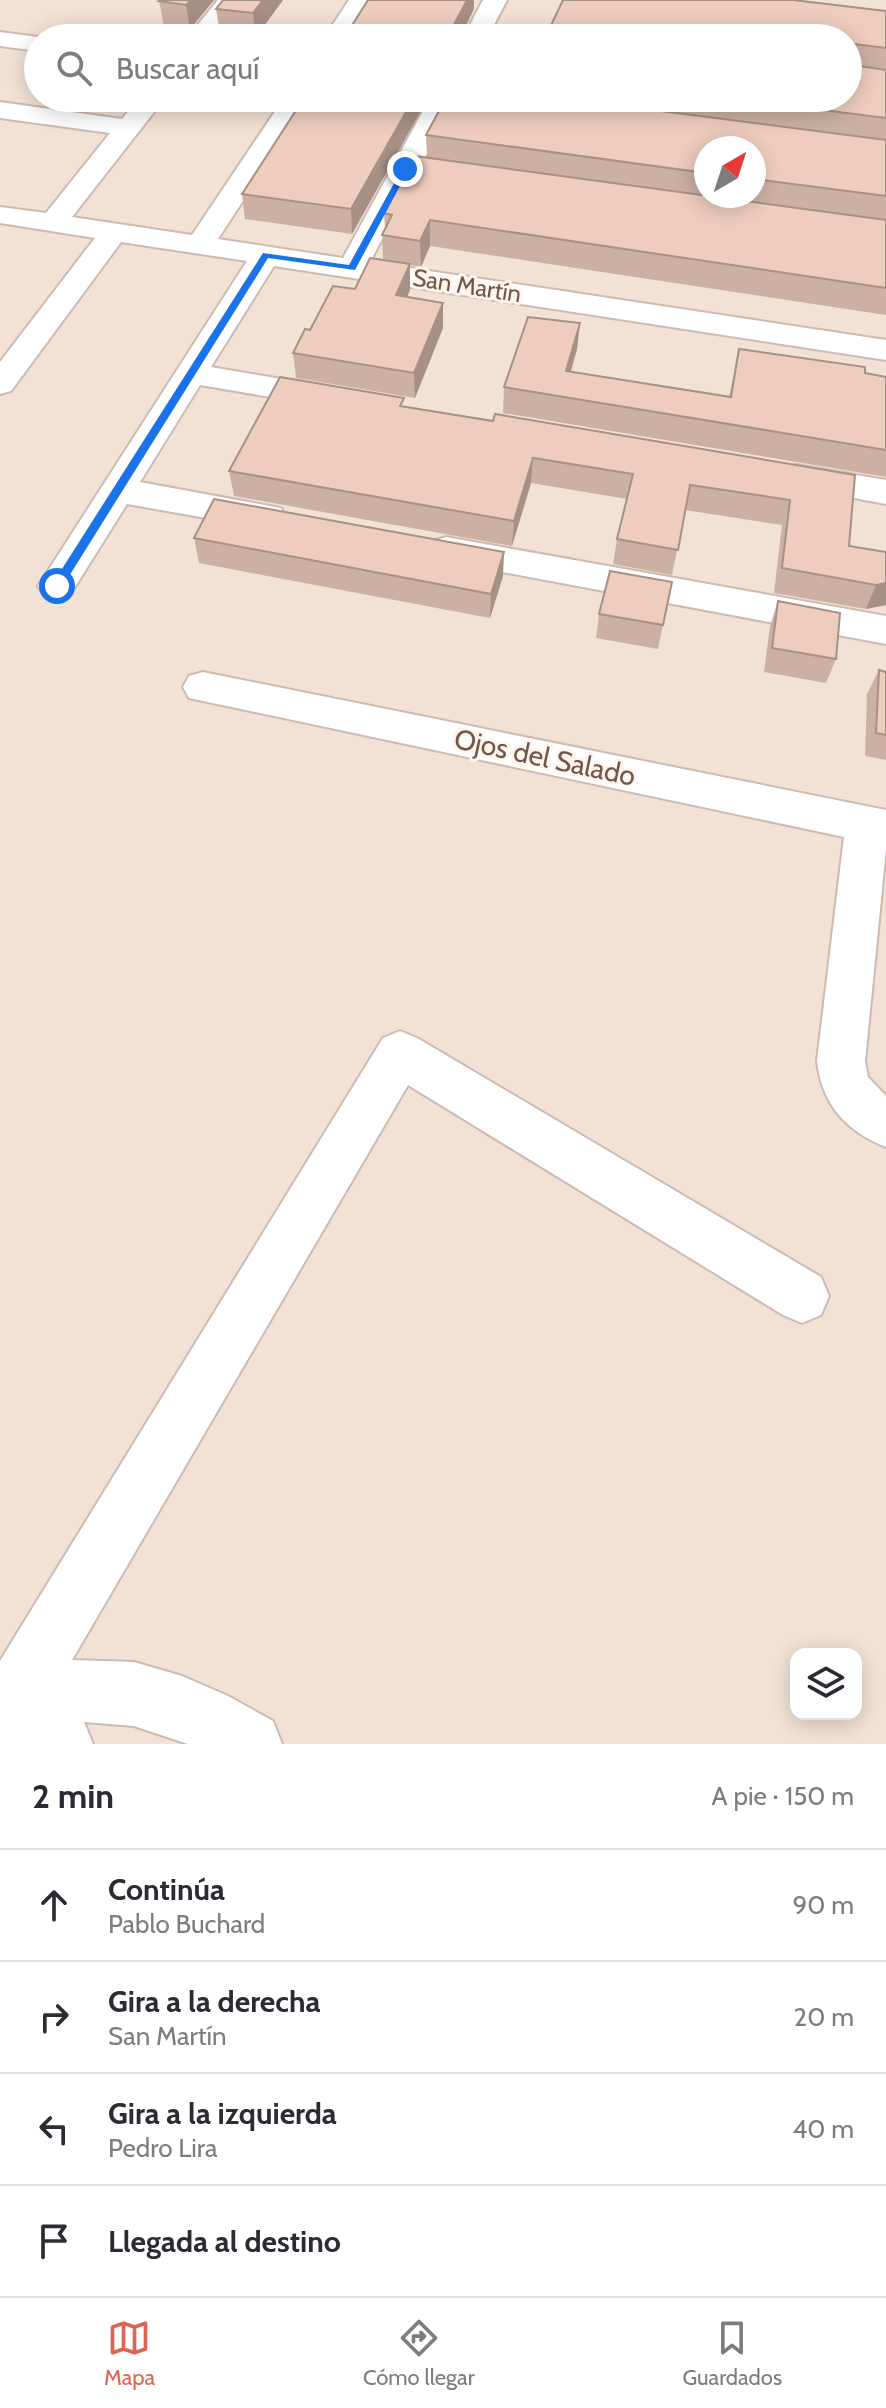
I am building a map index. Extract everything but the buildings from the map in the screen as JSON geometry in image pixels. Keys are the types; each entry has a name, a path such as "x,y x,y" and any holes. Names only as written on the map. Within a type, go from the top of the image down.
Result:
{"street":[{"path":"345,24 361,0"},
{"path":"482,24 495,0"},
{"path":"201,2 228,2"},
{"path":"210,24 228,2"},
{"path":"0,39 24,42"},
{"path":"0,110 128,128"},
{"path":"53,223 141,112"},
{"path":"200,245 288,112"},
{"path":"352,268 405,169 443,112"},
{"path":"405,169 436,173"},
{"name":"San Martín","path":"0,215 886,350"},
{"path":"0,384 114,232"},
{"path":"57,586 266,255"},
{"path":"191,374 361,403"},
{"path":"762,471 886,492"},
{"path":"117,490 305,524"},
{"path":"415,544 886,630"},
{"name":"Ojos del Salado","path":"203,687 876,826"},
{"path":"876,826 841,1061 842,1079 851,1097 865,1112 886,1123"},
{"path":"3,1711 400,1054 802,1296"},
{"path":"3,1711 57,1693 104,1690 149,1696 193,1710 250,1744"},
{"path":"3,1711 61,1744"}],"shaded area":[{"path":"0,0 886,0 886,1744 0,1744"}],"route":[{"path":"57,586 266,255 352,268 405,169"}]}
